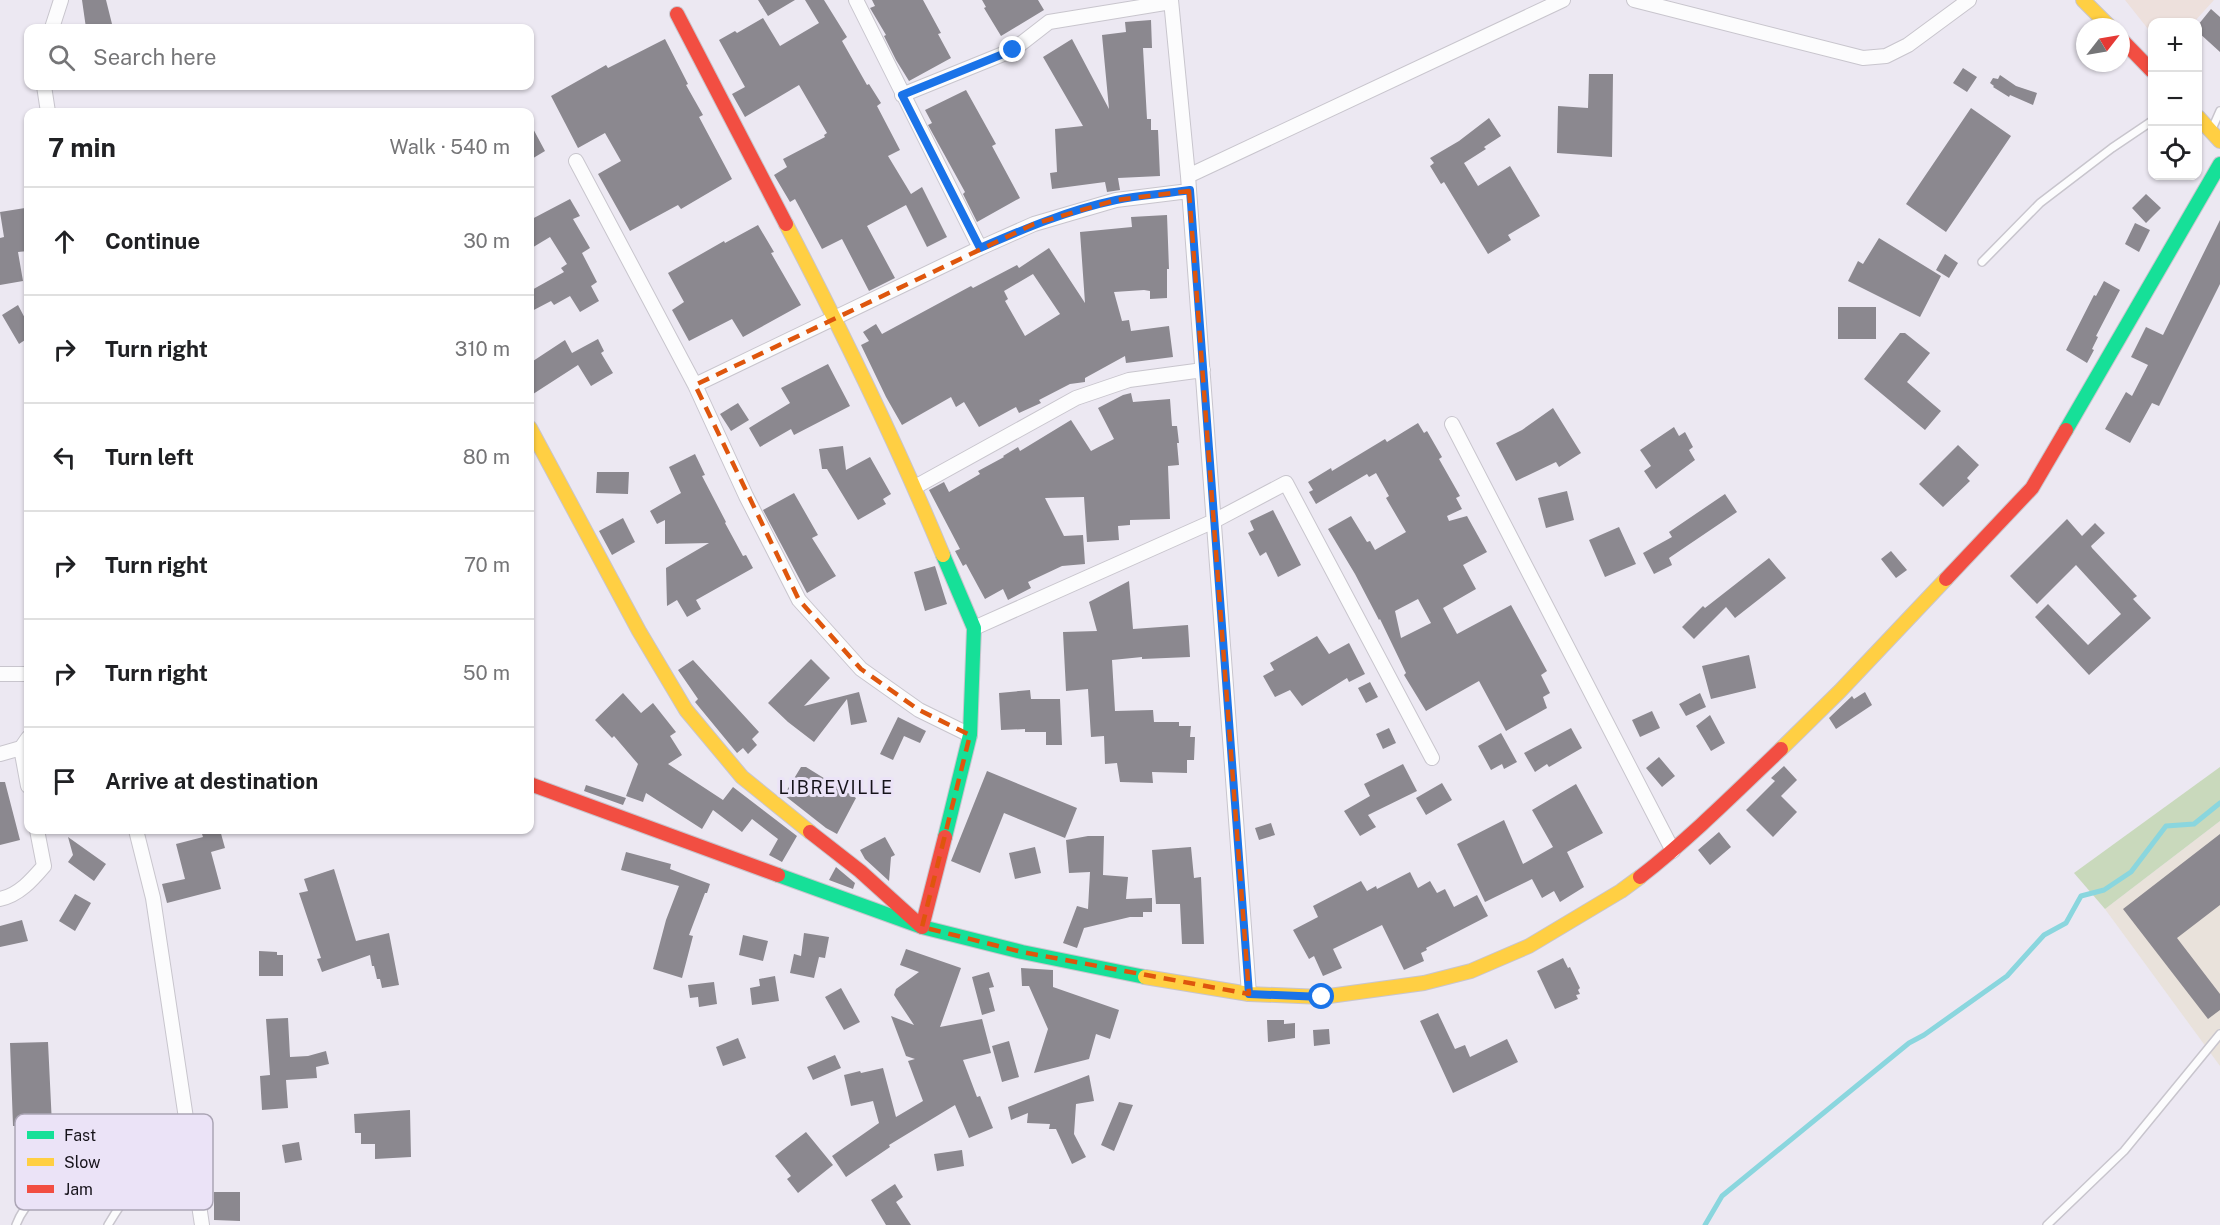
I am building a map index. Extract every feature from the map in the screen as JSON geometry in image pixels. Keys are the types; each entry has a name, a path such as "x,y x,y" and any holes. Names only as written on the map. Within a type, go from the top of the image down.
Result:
{"street":[{"path":"53,24 62,0"},
{"path":"856,0 980,248"},
{"path":"1188,176 1563,0"},
{"path":"1634,0 1863,58 1886,56 1908,45 1969,0"},
{"path":"2083,0 2101,18"},
{"path":"902,95 1013,50 1049,22 1171,1 1190,190 1249,994"},
{"path":"677,14 835,318 915,486 974,628 970,735 922,927"},
{"path":"2130,48 2148,67"},
{"path":"44,90 47,108"},
{"path":"2202,121 2215,136"},
{"path":"576,161 694,385 746,496 799,600 861,669 919,710 970,735"},
{"path":"534,785 922,927 1032,954 1151,978 1249,994 1322,997 1424,983 1471,971 1529,946 1593,908 1621,891 1673,851 1840,691 2032,488 2220,164"},
{"path":"694,385 1034,224 1116,200 1190,190"},
{"path":"915,486 1076,398 1129,380 1203,370"},
{"path":"1452,424 1673,851"},
{"path":"534,435 639,631 686,710 742,777 860,871 922,927"},
{"path":"974,628 1214,521 1286,483 1432,758"},
{"path":"0,674 24,674"},
{"path":"0,754 24,743"},
{"path":"0,899 6,898 31,882 44,866 38,834"},
{"path":"137,834 153,898 186,1114"},
{"path":"200,1210 202,1225"}],"lane":[{"path":"2215,136 2220,111"},
{"path":"1982,262 2040,203 2148,124"},
{"path":"2047,1225 2124,1150 2220,1034"},
{"path":"16,1225 23,1210"},
{"path":"108,1225 118,1210"}],"highlighted area":[{"path":"1189,191 1249,994 1022,952 922,927 970,735 919,710 861,669 799,600 695,385 1034,224 1116,200"}],"shaded area":[{"path":"2125,0 2214,0 2198,18 2148,18 2148,29"},
{"path":"2220,821 2220,1066 2105,909"}],"green space":[{"path":"2220,767 2220,821 2105,909 2074,873"}],"building":[{"path":"82,0 106,0 112,24 85,24"},
{"path":"758,0 795,0 768,16"},
{"path":"805,0 824,0 847,37 842,41 867,85 869,84 881,103 877,106 900,150 888,156 911,194 922,187 947,237 927,247 906,205 867,226 895,278 869,291 842,239 822,249 795,199 790,202 774,175 787,167 783,159 825,137 827,133 799,85 745,117 732,94 745,87 719,40 763,18 780,46 819,23"},
{"path":"872,0 923,0 941,33 938,34 951,58 909,81 870,8 875,6"},
{"path":"982,0 1038,0 1044,10 1001,36 984,8 986,7"},
{"path":"2211,9 2220,17 2220,52 2202,36 2202,20"},
{"path":"1151,20 1152,48 1143,48 1147,119 1151,119 1151,130 1158,130 1160,176 1118,178 1120,190 1107,192 1105,182 1052,189 1050,173 1057,172 1055,129 1083,126 1043,57 1072,39 1109,109 1102,35 1126,32 1125,22"},
{"path":"665,39 703,115 699,117 732,179 681,209 678,205 630,231 598,174 621,161 605,133 578,148 551,96 606,65 608,68"},
{"path":"1963,68 1977,77 1967,92 1953,83"},
{"path":"1589,74 1613,74 1612,157 1557,153 1558,106 1588,108"},
{"path":"2000,75 2016,86 2037,93 2033,105 2010,95 2009,97 1993,87 1990,83 1993,78 1998,79"},
{"path":"966,90 996,144 992,146 1020,198 977,222 963,194 965,192 928,125 932,123 925,110"},
{"path":"1971,108 2011,136 1946,232 1906,204"},
{"path":"1489,118 1501,136 1464,163 1478,186 1510,166 1540,216 1508,235 1511,240 1488,254 1444,182 1441,184 1430,166 1434,163 1430,158 1459,141"},
{"path":"534,130 545,151 534,158"},
{"path":"2146,194 2161,208 2146,223 2132,208"},
{"path":"570,199 580,216 573,219 590,248 582,253 597,282 591,286 599,301 580,312 570,296 554,305 551,301 534,310 534,289 564,272 561,268 567,264 550,237 534,247 534,218"},
{"path":"24,208 24,251 18,252 23,281 0,285 0,238 4,237 0,212"},
{"path":"1167,215 1169,269 1167,269 1167,298 1150,299 1150,291 1144,290 1114,292 1122,321 1129,320 1131,331 1169,326 1173,357 1126,363 1125,356 1085,378 1085,382 1070,384 1039,400 1041,403 1019,413 1016,407 979,427 964,402 956,407 951,397 902,425 861,345 869,341 863,332 876,324 882,334 971,286 973,288 1017,265 1019,268 1049,248 1085,303 1080,232 1132,227 1131,217","holes":["1033,274 1060,314 1025,336 1005,301 1008,299 1004,291"]},
{"path":"2220,220 2220,284 2159,406 2152,403 2130,443 2105,429 2126,392 2132,396 2148,365 2131,357 2146,327 2163,335"},
{"path":"2135,223 2150,230 2139,252 2125,244"},
{"path":"758,225 774,252 771,253 801,305 743,337 732,319 689,341 672,310 684,302 668,273 724,241 725,243"},
{"path":"1879,238 1941,276 1920,317 1848,281 1858,261 1863,264"},
{"path":"1945,254 1958,263 1949,278 1936,270"},
{"path":"2104,281 2120,290 2096,336 2098,337 2092,349 2094,350 2087,363 2066,350 2094,295 2096,296"},
{"path":"18,305 24,316 24,341 19,344 2,315"},
{"path":"1838,307 1876,307 1876,339 1838,339"},
{"path":"1900,333 1905,333 1930,353 1907,382 1941,411 1925,430 1864,379"},
{"path":"598,339 604,351 601,353 613,373 591,386 578,365 534,393 534,360 565,340 572,353"},
{"path":"828,364 850,406 794,435 791,429 760,447 749,428 790,403 781,388"},
{"path":"1131,393 1133,402 1170,399 1172,426 1177,426 1179,465 1168,466 1170,519 1130,520 1130,525 1118,526 1119,540 1087,542 1084,497 1045,498 1064,536 1083,535 1085,564 1062,566 1028,582 1031,588 1008,600 1003,589 985,599 966,564 963,566 955,551 960,549 929,490 944,482 949,492 980,474 978,471 1018,447 1020,451 1071,420 1091,451 1114,439 1098,408"},
{"path":"738,403 749,420 731,431 720,414"},
{"path":"1553,408 1581,453 1559,467 1556,462 1516,481 1496,443 1522,430"},
{"path":"1418,423 1424,433 1427,431 1442,457 1439,459 1460,496 1456,498 1462,509 1447,516 1449,521 1467,516 1487,552 1463,565 1476,589 1443,608 1457,634 1511,605 1547,671 1541,675 1550,693 1543,697 1547,708 1506,731 1479,681 1426,711 1404,675 1406,673 1380,619 1328,529 1351,516 1367,542 1370,541 1375,550 1406,532 1386,498 1389,496 1376,473 1369,477 1367,474 1316,504 1309,492 1313,490 1308,482 1331,468 1332,471 1385,439 1387,442","holes":["1418,599 1431,623 1401,638 1395,611"]},
{"path":"1674,427 1679,436 1685,432 1693,447 1689,450 1695,460 1656,489 1644,471 1651,466 1640,450"},
{"path":"1958,445 1979,465 1967,478 1970,481 1943,507 1919,484"},
{"path":"843,446 846,470 870,457 891,494 883,499 886,504 858,520 827,469 822,469 819,449"},
{"path":"695,454 705,475 702,476 725,523 743,556 746,555 753,568 696,600 701,609 687,617 677,600 667,606 666,568 709,543 665,544 665,520 657,524 650,511 681,493 669,467"},
{"path":"597,472 629,472 628,494 596,493"},
{"path":"1567,491 1574,520 1546,528 1538,498"},
{"path":"794,493 818,535 812,538 836,576 807,593 763,510"},
{"path":"1725,494 1737,512 1669,558 1672,565 1654,574 1643,553 1672,537 1669,532"},
{"path":"1273,510 1301,565 1278,577 1266,552 1260,556 1248,533 1254,530 1250,521"},
{"path":"623,518 635,542 612,555 599,531"},
{"path":"2067,519 2082,536 2095,523 2105,533 2091,546 2092,548 2137,596 2133,599 2151,618 2089,675 2035,617 2048,604 2088,645 2121,614 2076,565 2037,604 2010,576"},
{"path":"1619,527 1636,564 1605,577 1589,540"},
{"path":"1891,551 1907,570 1896,578 1881,559"},
{"path":"1769,558 1786,578 1735,618 1726,607 1694,639 1682,627 1703,606 1705,608"},
{"path":"935,566 947,604 925,611 914,572"},
{"path":"1129,581 1133,629 1188,625 1190,657 1142,659 1142,657 1112,660 1115,711 1153,710 1154,722 1179,722 1179,726 1191,726 1190,737 1195,737 1194,760 1187,760 1187,773 1152,772 1153,783 1120,782 1117,763 1105,764 1104,736 1091,737 1088,689 1066,691 1063,632 1097,631 1089,602"},
{"path":"1317,636 1329,654 1349,643 1365,674 1349,682 1347,678 1302,706 1290,690 1275,697 1263,676 1274,670 1270,663"},
{"path":"1749,655 1756,688 1711,699 1702,666"},
{"path":"811,659 830,678 804,706 859,692 867,722 851,725 847,699 814,742 768,703"},
{"path":"693,660 759,732 752,739 757,745 748,754 743,748 737,753 695,702 698,699 678,670"},
{"path":"1370,682 1378,697 1366,703 1358,688"},
{"path":"1030,690 1031,699 1060,699 1062,745 1046,745 1046,732 1025,732 1025,729 1001,730 999,693"},
{"path":"1865,692 1872,705 1836,729 1829,718 1852,696 1854,699"},
{"path":"623,693 641,713 653,703 676,732 670,736 682,755 668,764 723,800 733,787 797,836 782,862 769,855 778,839 752,819 742,832 713,810 702,829 646,793 643,802 626,796 638,764 614,736 612,738 595,720"},
{"path":"1700,693 1706,707 1686,716 1679,704"},
{"path":"1652,711 1660,728 1640,737 1632,720"},
{"path":"1710,715 1725,743 1711,751 1696,726"},
{"path":"898,717 926,731 920,743 904,736 893,760 880,754"},
{"path":"1389,728 1396,743 1383,749 1376,734"},
{"path":"1571,728 1582,748 1549,767 1547,764 1535,772 1524,753"},
{"path":"1501,733 1517,762 1504,769 1502,764 1491,770 1478,746"},
{"path":"1659,757 1675,776 1662,787 1646,768"},
{"path":"1403,764 1417,791 1368,815 1376,827 1360,836 1344,811 1370,796 1364,784"},
{"path":"1784,766 1797,780 1781,796 1797,812 1773,837 1746,810 1775,781 1771,778"},
{"path":"801,767 806,767 856,798 837,834 784,795"},
{"path":"987,771 1077,808 1065,838 1004,813 980,873 951,861"},
{"path":"0,782 5,782 20,840 0,845"},
{"path":"1442,783 1452,800 1426,815 1416,798"},
{"path":"1576,784 1603,833 1567,852 1584,887 1560,902 1554,891 1542,898 1532,879 1485,902 1457,844 1504,820 1523,864 1553,847 1532,810"},
{"path":"586,785 626,798 623,805 584,791"},
{"path":"1271,823 1275,835 1259,840 1255,828"},
{"path":"1719,832 1731,847 1710,865 1698,850"},
{"path":"202,834 221,834 225,848 211,852 221,889 167,903 162,884 185,879 176,844 203,837"},
{"path":"2220,834 2220,905 2177,938 2220,994 2220,1010 2208,1019 2123,909"},
{"path":"1104,836 1103,875 1128,877 1126,899 1152,898 1152,912 1143,912 1143,917 1130,917 1084,928 1077,948 1063,943 1077,906 1088,909 1090,872 1069,873 1066,840"},
{"path":"68,837 106,864 94,881 68,862 73,855"},
{"path":"885,837 895,855 891,857 889,881 865,859 860,850"},
{"path":"1035,847 1041,873 1015,879 1009,853"},
{"path":"1191,847 1194,878 1201,877 1204,944 1182,944 1180,904 1156,904 1152,850"},
{"path":"626,852 671,864 670,869 710,884 689,935 693,936 682,978 653,969 666,920 679,886 621,870"},
{"path":"836,867 855,883 853,889 829,880"},
{"path":"334,869 356,941 389,933 399,985 382,988 380,979 377,979 374,966 372,966 370,955 322,972 317,959 321,958 299,893 308,891 304,879"},
{"path":"1410,872 1418,888 1430,881 1437,893 1445,889 1454,907 1477,895 1488,916 1426,948 1427,950 1421,953 1424,961 1404,970 1382,925 1333,949 1342,968 1323,976 1314,956 1309,959 1293,930 1318,917 1313,906 1361,881 1367,891 1376,886 1377,889"},
{"path":"75,894 91,903 75,931 59,921"},
{"path":"22,920 28,941 0,947 0,926"},
{"path":"804,933 829,937 825,958 819,957 814,978 790,973 794,954 801,956"},
{"path":"743,935 768,941 763,961 739,955"},
{"path":"906,949 961,968 940,1027 982,1019 991,1053 963,1060 977,1097 980,1096 993,1128 969,1138 955,1105 889,1145 890,1147 846,1177 832,1156 879,1123 873,1101 851,1106 844,1075 883,1068 896,1117 923,1101 908,1061 915,1059 906,1056 891,1016 914,1025 894,995 896,989 919,972 900,965"},
{"path":"259,951 277,952 277,955 283,955 283,976 259,976"},
{"path":"1563,958 1580,988 1578,990 1580,994 1576,995 1578,999 1555,1009 1537,971"},
{"path":"1021,968 1053,970 1053,987 1119,1010 1110,1039 1096,1034 1089,1059 1034,1073 1048,1029 1029,986 1022,986"},
{"path":"989,972 994,987 989,988 995,1011 982,1015 972,977"},
{"path":"775,976 779,1001 752,1005 750,988 760,986 759,979"},
{"path":"714,982 717,1004 699,1007 698,997 690,998 688,985"},
{"path":"841,988 860,1022 844,1030 825,997"},
{"path":"1438,1013 1455,1049 1465,1045 1470,1057 1507,1039 1518,1062 1453,1093 1420,1021"},
{"path":"288,1018 290,1057 308,1056 326,1051 329,1064 316,1067 317,1078 286,1080 288,1108 262,1110 260,1076 270,1075 266,1019"},
{"path":"1267,1020 1284,1020 1284,1024 1295,1023 1295,1038 1268,1042"},
{"path":"1329,1029 1330,1044 1314,1046 1313,1030"},
{"path":"738,1038 746,1058 723,1066 716,1047"},
{"path":"1009,1041 1019,1077 1002,1082 992,1046"},
{"path":"48,1042 51,1114 15,1114 15,1126 13,1126 10,1043"},
{"path":"835,1055 841,1068 813,1080 807,1067"},
{"path":"1089,1075 1094,1101 1076,1104 1074,1134 1086,1157 1072,1164 1056,1129 1049,1129 1050,1124 1027,1123 1028,1113 1011,1120 1008,1107"},
{"path":"1119,1102 1133,1105 1114,1151 1101,1145"},
{"path":"410,1110 411,1157 375,1159 375,1144 361,1144 361,1133 355,1133 354,1114"},
{"path":"806,1132 833,1165 798,1193 787,1179 791,1176 775,1156"},
{"path":"299,1142 302,1160 285,1163 282,1145"},
{"path":"962,1150 964,1166 937,1171 934,1154"},
{"path":"895,1184 903,1197 896,1202 911,1225 886,1225 871,1200"},
{"path":"214,1192 240,1192 240,1221 214,1220"}],"waterway":[{"path":"1705,1225 1722,1196 1909,1043 1924,1035 2007,976 2044,935 2066,923 2081,896 2104,890 2131,872 2166,826 2194,824 2220,803"}],"traffic: fast":[{"path":"2066,430 2220,164"},
{"path":"943,555 974,628 970,735 945,837"},
{"path":"778,875 922,927 1022,952 1145,977"}],"traffic: slow":[{"path":"2083,0 2101,18"},
{"path":"2202,121 2220,141"},
{"path":"786,224 868,388 943,555"},
{"path":"534,435 639,631 686,710 742,777 810,832"},
{"path":"1781,749 1840,691 1946,579"},
{"path":"1145,977 1249,994 1322,997 1424,983 1471,971 1529,946 1621,891 1640,877"}],"traffic: jam":[{"path":"677,14 786,224"},
{"path":"2130,48 2148,67"},
{"path":"1946,579 2032,488 2066,430"},
{"path":"1640,877 1694,831 1781,749"},
{"path":"534,785 778,875"},
{"path":"810,832 860,871 922,927 945,837"}],"district":[{"name":"LIBREVILLE","path":"836,787"}],"route":[{"path":"1013,50 902,95 980,248 1034,224 1079,210 1116,200 1190,190 1249,994 1322,997"}]}
